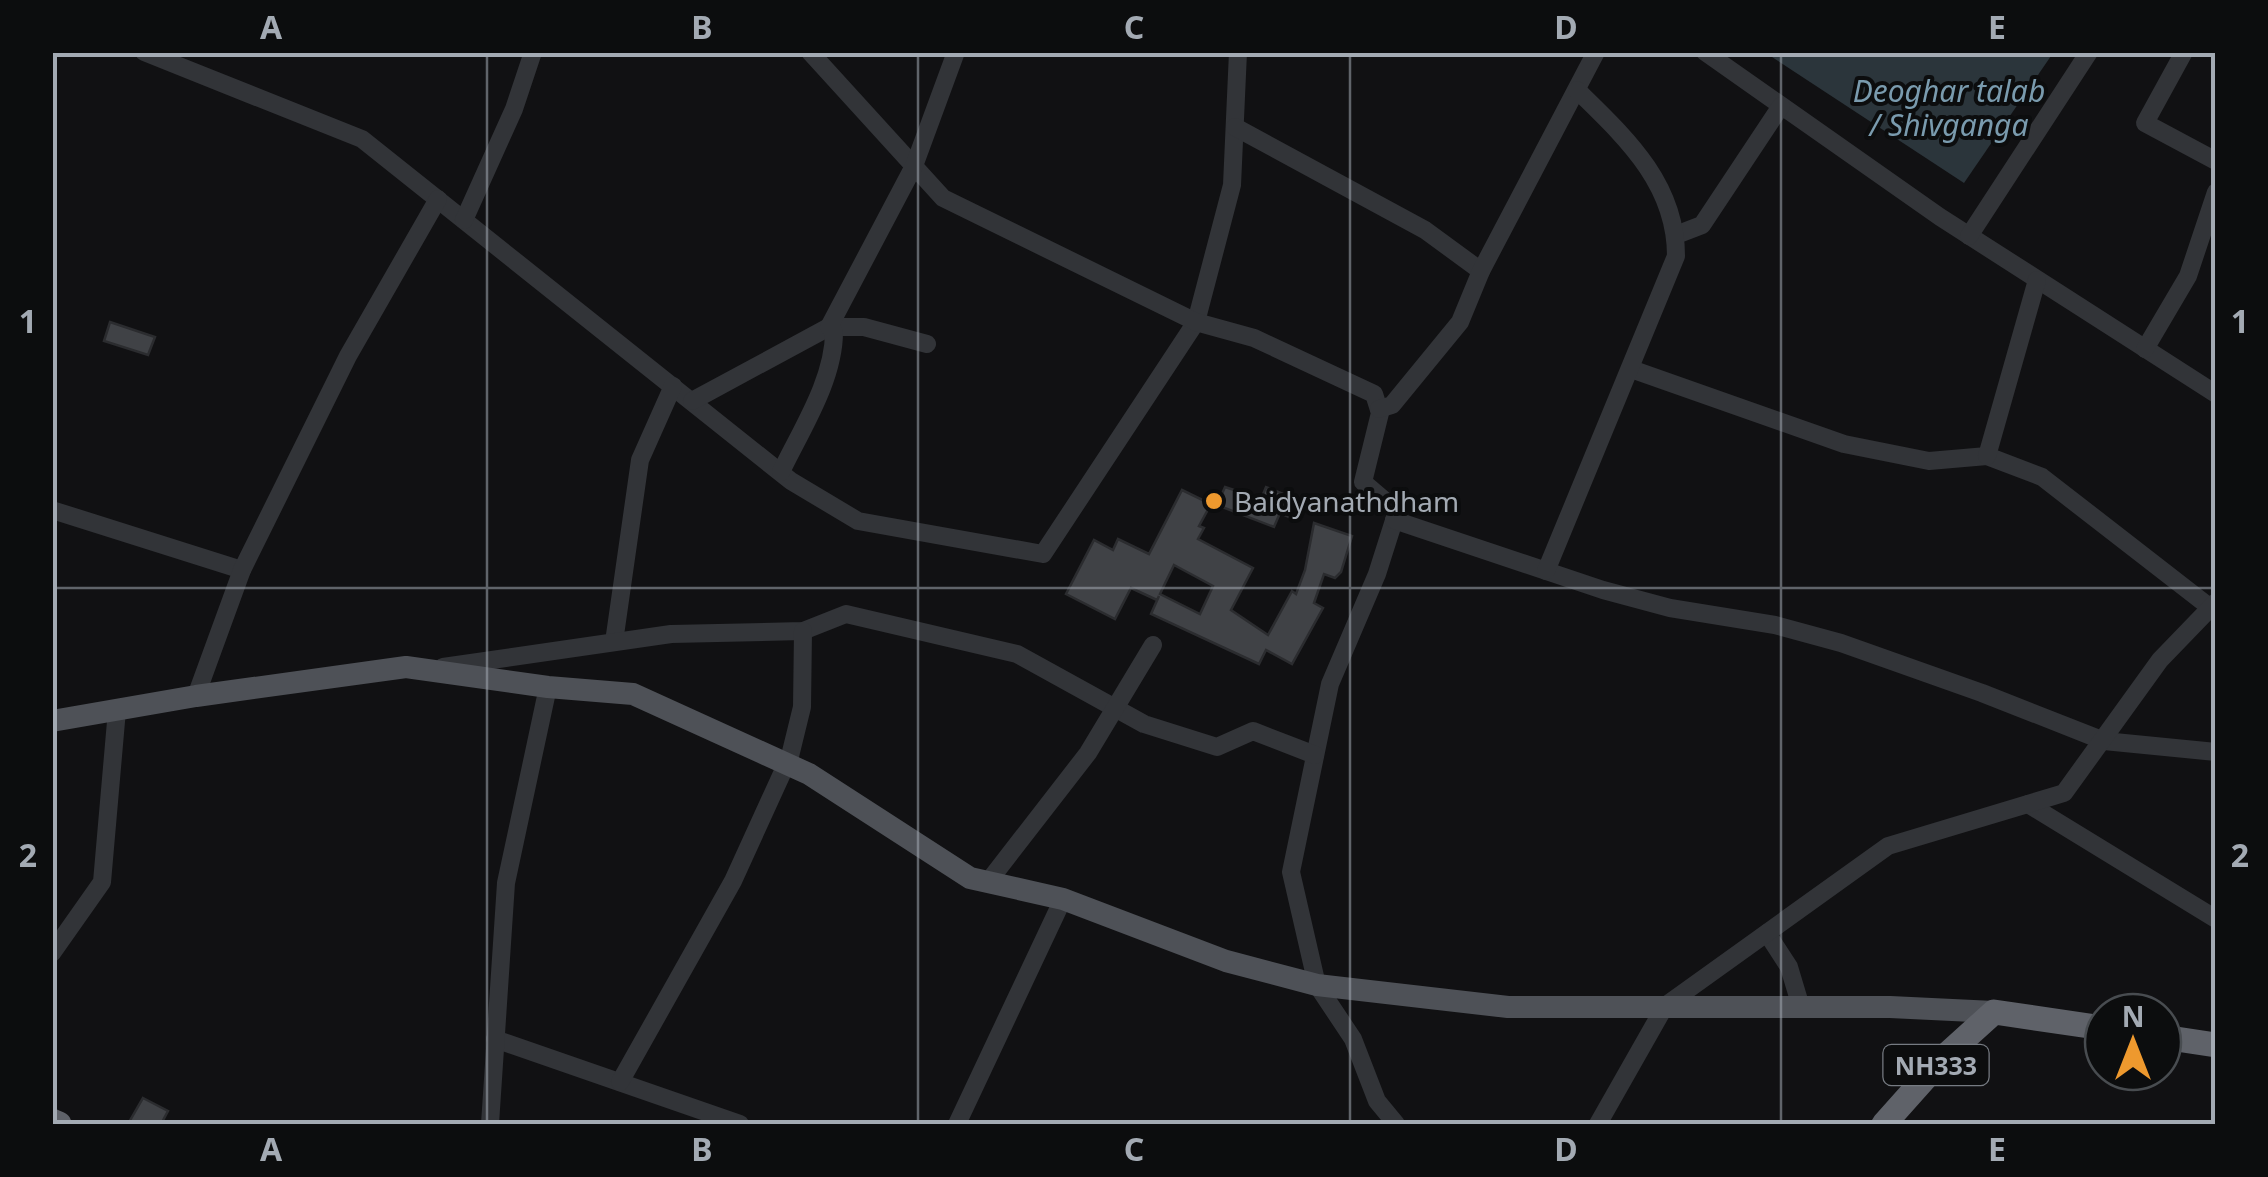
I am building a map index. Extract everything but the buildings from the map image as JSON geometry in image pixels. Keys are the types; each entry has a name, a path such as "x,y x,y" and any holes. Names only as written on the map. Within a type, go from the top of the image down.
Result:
{"highway":[{"name":"NH333","path":"1884,1124 1942,1059 1994,1012 2083,1025"},
{"path":"2183,1040 2216,1045"}],"main road":[{"path":"52,721 196,696 406,668 633,694 809,774 970,878 1062,900 1226,961 1317,984 1508,1008 1801,1006 1994,1012"}],"street":[{"path":"144,52 362,138 780,472 858,522 1043,554 1196,322 1232,186 1238,52"},
{"path":"464,220 514,109 532,52"},
{"path":"810,52 943,198 1196,322 1254,338 1374,394 1378,409 1362,482 1396,511 1377,574 1330,684 1291,872 1317,984 1353,1039 1377,1101 1392,1123"},
{"path":"829,327 914,166 956,52"},
{"path":"1378,409 1392,405 1460,322 1481,272 1596,52"},
{"path":"1705,52 1969,236 2216,394"},
{"path":"1969,236 2090,52"},
{"path":"2184,52 2145,123 2216,161"},
{"path":"1546,571 1676,256 1670,207 1631,142 1576,90"},
{"path":"1676,235 1702,226 1780,106"},
{"path":"1234,127 1425,230 1481,272"},
{"path":"2145,349 2188,276 2216,192"},
{"path":"196,696 242,570 348,356 438,199"},
{"path":"1987,456 2038,280"},
{"path":"780,472 819,394 834,345 834,332 829,327"},
{"path":"692,401 829,327 864,327 927,344"},
{"path":"1598,1124 1665,1006 1888,846 2064,794 2160,660 2214,607 2042,476 1987,456 1929,461 1844,444 1630,370"},
{"path":"614,642 640,460 673,386"},
{"path":"52,510 242,570"},
{"path":"1394,520 1670,608 1775,624 1841,643 1982,692 2104,741 2216,752"},
{"path":"422,670 672,634 802,632 846,614 1017,654 1144,724 1217,747 1253,731 1315,755"},
{"path":"620,1082 734,881 786,764 802,707 802,632"},
{"path":"988,882 1088,752 1153,644"},
{"path":"490,1124 506,883 548,687"},
{"path":"52,953 102,882 117,710"},
{"path":"2028,804 2216,919"},
{"path":"957,1124 1062,900"},
{"path":"1766,933 1789,966 1801,1006"},
{"path":"495,1039 740,1124"}],"water":[{"name":"Deoghar talab / Shivganga","path":"1766,53 2053,53 1964,183"}],"place":[{"name":"Baidyanathdham","path":"1214,501"}]}
